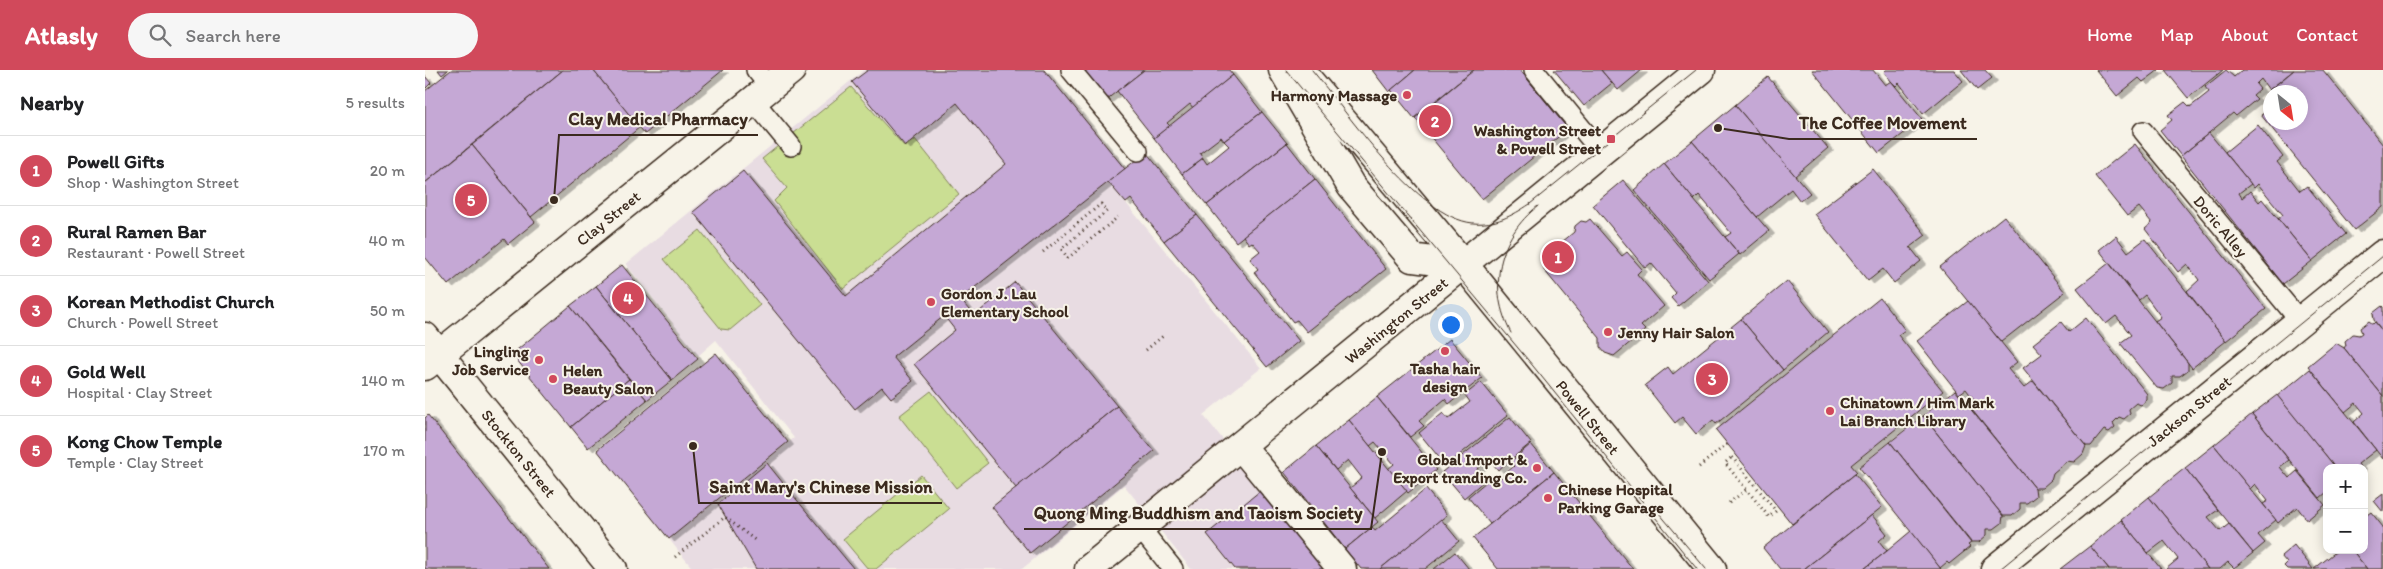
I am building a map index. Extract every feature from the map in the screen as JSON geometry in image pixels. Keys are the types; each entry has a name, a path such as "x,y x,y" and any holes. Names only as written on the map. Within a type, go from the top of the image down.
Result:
{"street":[{"name":"Clay Street","path":"430,352 760,86 791,70"},
{"path":"1283,70 1351,186 1412,258 1464,265"},
{"name":"Powell Street","path":"1300,70 1464,265 1712,569"},
{"name":"Washington Street","path":"1089,569 1701,70"},
{"name":"Jackson Street","path":"1995,569 2383,254"},
{"name":"Stockton Street","path":"430,352 613,569"},
{"path":"1241,446 1342,569"}],"lane":[{"path":"1071,70 1138,151"},
{"path":"1534,70 1601,152"},
{"path":"760,86 791,146"},
{"name":"Doric Alley","path":"2143,131 2300,321"},
{"path":"1140,528 1173,569"}],"path":[{"path":"1043,252 1101,204 1107,211 1061,249 1068,258 1118,217"},
{"path":"1146,350 1163,336"},
{"path":"1699,466 1727,444"},
{"path":"1732,457 1756,482 1777,511 1769,517 1747,490 1725,463 1732,457"},
{"path":"1729,503 1747,490"},
{"path":"675,558 725,517 756,541"}],"shaded area":[{"name":"Gordon J. Lau Elementary School","path":"864,70 1045,70 1122,164 1106,177 1108,181 1261,368 1203,415 1329,569 1191,569 1124,485 1022,569 693,569 669,539 794,438 716,340 698,356 626,264"}],"green space":[{"path":"851,87 905,147 915,139 959,194 843,289 774,201 787,188 762,159"},
{"path":"700,230 760,305 730,330 721,329 664,259"},
{"path":"931,391 988,463 956,488 899,416"},
{"path":"921,475 949,509 876,569 868,569 843,539"}],"building":[{"path":"438,70 448,70 442,75"},
{"path":"451,70 563,70 425,183 425,91"},
{"path":"563,70 593,70 640,127 531,217 472,145"},
{"path":"593,70 723,70 645,134"},
{"path":"868,70 1044,70 1125,169 960,299 974,316 1015,282 1117,406 1016,488 914,364 955,330 944,316 893,357 913,381 891,398 882,387 855,409 693,212 743,171 846,296 1006,164 957,103 905,146 852,82"},
{"path":"1082,70 1144,70 1106,100"},
{"path":"1144,70 1229,70 1233,75 1193,108 1190,104 1167,123 1170,126 1154,138 1117,91"},
{"path":"1372,70 1415,70 1389,92"},
{"path":"1415,70 1474,70 1414,118 1391,90"},
{"path":"1474,70 1520,70 1568,129 1482,199 1415,118"},
{"path":"1554,70 1601,70 1612,83 1584,106"},
{"path":"1601,70 1642,70 1618,90"},
{"path":"1812,70 1873,70 1885,85 1891,81 1922,119 1879,153"},
{"path":"1886,70 1954,70 1963,81 1923,114 1899,83 1896,86 1891,81 1884,72"},
{"path":"1961,70 1985,70 1992,78 1977,90"},
{"path":"2096,70 2159,70 2143,82 2139,78 2117,96"},
{"path":"2165,70 2223,70 2188,98"},
{"path":"2226,70 2234,77 2242,70 2294,70 2275,85 2265,85 2261,79 2256,84 2260,89 2253,95 2257,99 2236,116 2233,113 2181,156 2160,130 2172,120 2168,115 2185,102 2190,107 2209,92 2205,87"},
{"path":"2294,70 2323,70 2383,145 2383,207 2354,230 2273,130 2308,130 2308,85 2276,85"},
{"path":"1233,75 1262,112 1224,141 1221,137 1200,153 1203,158 1182,174 1154,138"},
{"path":"425,76 431,83 425,89"},
{"path":"1768,77 1828,148 1795,176 1735,105"},
{"path":"1735,105 1810,193 1800,201 1791,189 1757,217 1692,141"},
{"path":"1262,112 1287,143 1207,205 1182,174 1203,158 1207,164 1229,146 1224,141"},
{"path":"2258,125 2283,157 2277,162 2300,191 2307,186 2346,234 2312,261 2278,219 2283,215 2258,184 2254,188 2225,152"},
{"path":"2209,133 2251,184 2239,193 2242,198 2250,191 2259,202 2262,199 2312,261 2283,284 2181,156"},
{"path":"1692,141 1769,231 1740,255 1725,237 1731,233 1699,195 1694,200 1664,164"},
{"path":"1287,143 1315,179 1236,242 1207,205"},
{"path":"2135,144 2266,309 2226,341 2187,291 2199,280 2187,264 2178,272 2145,229 2152,223 2139,207 2127,216 2095,176"},
{"path":"472,145 535,222 508,244 504,239 448,285 425,257 425,183"},
{"path":"1146,152 1197,215 1164,241 1131,199 1126,203 1108,182"},
{"path":"1664,164 1739,254 1709,279 1634,190"},
{"path":"1873,169 1926,235 1910,247 1921,261 1894,283 1883,269 1868,281 1814,214"},
{"path":"1315,179 1386,269 1307,332 1297,320 1293,322 1254,272 1258,269 1250,259 1260,251 1252,242 1249,244 1243,236"},
{"path":"1623,180 1708,281 1678,306 1671,298 1676,293 1651,263 1645,268 1593,205"},
{"path":"1197,215 1299,341 1267,367 1164,241"},
{"path":"2004,216 2065,292 2001,342 1940,267"},
{"path":"1590,219 1622,256 1627,252 1642,269 1637,274 1664,306 1641,326 1645,330 1614,356 1605,353 1600,347 1600,338 1544,270 1544,257 1574,232 1575,226 1581,221 1586,222"},
{"path":"2116,236 2128,252 2145,239 2226,341 2192,368 2155,321 2161,317 2145,295 2139,300 2099,250"},
{"path":"2109,263 2188,363 2188,370 2180,376 2172,376 2172,383 2164,389 2157,388 2120,343 2131,335 2116,316 2106,324 2077,288"},
{"path":"622,265 698,359 672,380 596,286"},
{"path":"1787,281 1828,332 1783,370 1741,319"},
{"path":"596,286 672,380 647,400 570,306"},
{"name":"Chinatown / Him Mark Lai Branch Library","path":"1880,298 1905,330 1898,335 1943,391 1851,465 1857,472 1855,474 1792,524 1716,430"},
{"path":"1968,301 2017,362 2008,369 2024,388 2033,381 2086,446 2083,454 2074,462 2067,461 2053,473 2051,480 2042,488 2035,488 1972,410 1978,405 1966,389 1959,394 1917,341"},
{"path":"570,306 629,379 571,427 512,354"},
{"path":"2382,306 2383,332 2374,320 2373,313"},
{"path":"2086,318 2147,394 2147,400 2141,405 2136,403 2129,409 2130,414 2124,419 2119,417 2113,423 2115,427 2109,432 2104,430 2091,446 2086,446 2023,368 2042,354 2033,344 2061,322 2069,332"},
{"path":"1741,319 1783,370 1716,424 1713,420 1696,434 1682,417 1675,423 1645,385 1668,367 1673,374"},
{"path":"2369,321 2373,324 2375,322 2383,332 2383,396 2344,348 2346,345 2345,341 2353,334 2359,335 2362,333 2360,328"},
{"path":"1450,339 1482,378 1449,404 1445,399 1419,421 1424,426 1410,437 1377,397"},
{"path":"2336,343 2344,348 2383,396 2383,459 2354,422 2364,413 2356,403 2345,412 2308,366"},
{"path":"716,353 788,442 669,539 597,450"},
{"path":"2310,369 2376,450 2358,464 2333,464 2277,396"},
{"path":"629,379 647,400 588,448 571,427"},
{"path":"1481,382 1508,415 1446,466 1419,433 1443,413 1448,419 1470,402 1465,395"},
{"path":"1955,390 2035,488 2036,496 2027,503 2020,503 2020,509 2012,516 2003,516 1923,416"},
{"path":"2277,395 2333,464 2323,464 2323,495 2320,498 2252,414"},
{"path":"1377,397 1436,470 1408,493 1388,469 1394,464 1375,442 1370,446 1349,420"},
{"path":"1117,406 1154,451 1030,553 992,507"},
{"path":"2252,414 2289,460 2280,467 2289,478 2297,471 2323,503 2323,507 2307,520 2297,507 2278,523 2263,504 2268,501 2255,484 2250,489 2214,445"},
{"path":"428,415 549,569 425,569 425,418"},
{"path":"1923,416 2003,516 2002,523 1994,529 1987,529 1987,535 1979,542 1971,542 1890,442"},
{"path":"1510,417 1531,443 1498,470 1489,459 1477,469 1485,480 1464,498 1442,472"},
{"path":"1349,420 1407,491 1375,518 1350,488 1362,478 1348,460 1336,470 1316,446"},
{"path":"1890,442 1971,543 1968,545 1970,547 1949,564 1947,562 1940,568 1859,467"},
{"path":"1531,444 1554,472 1490,524 1468,497 1493,476 1497,481 1514,466 1510,462"},
{"path":"2214,445 2276,520 2258,535 2265,543 2253,553 2185,468"},
{"path":"1316,446 1378,522 1345,549 1284,472"},
{"path":"767,463 854,569 756,569 718,504"},
{"path":"2185,468 2218,510 2208,517 2220,531 2229,524 2253,553 2234,568 2228,562 2220,569 2208,569 2149,497"},
{"name":"Chinese Hospital Parking Garage","path":"1554,472 1633,569 1498,569 1473,538"},
{"path":"1855,474 1882,507 1804,569 1780,569 1763,548"},
{"path":"1426,489 1447,515 1380,569 1361,569 1345,549 1372,527 1375,531"},
{"path":"1260,491 1324,569 1235,569 1207,534"},
{"path":"2383,494 2383,512 2374,501"},
{"path":"2149,497 2208,569 2166,569 2178,559 2164,541 2148,553 2121,520"},
{"path":"2371,512 2383,527 2383,569 2367,569 2355,554 2368,554 2368,514"},
{"path":"1872,515 1887,534 1879,541 1887,551 1864,569 1804,569"},
{"path":"1441,519 1459,541 1425,569 1380,569"},
{"path":"2121,520 2161,569 2109,569 2090,546"},
{"path":"1911,531 1941,569 1864,569 1887,551"},
{"path":"2294,545 2313,569 2287,569 2284,566 2287,563 2281,556"},
{"path":"2090,546 2109,569 2060,569"},
{"path":"1455,552 1469,569 1434,569"},
{"path":"2333,554 2355,554 2367,569 2314,569"}],"tram line":[{"path":"1286,70 1533,366 1697,569"},
{"path":"1312,70 1364,136 1407,183 1430,203 1452,217 1473,223 1489,223 1503,219 1530,204 1696,70"},
{"path":"1511,333 1499,299 1498,281 1501,264 1506,248 1514,233 1524,219 1538,206"},
{"path":"2000,569 2383,256"},
{"path":"1659,513 1706,569"}],"place":[{"name":"Harmony Massage","path":"1407,95"},
{"name":"Rural Ramen Bar","path":"1435,121"},
{"name":"The Coffee Movement","path":"1718,128"},
{"name":"Washington Street & Powell Street","path":"1611,139"},
{"name":"Kong Chow Temple","path":"471,200"},
{"name":"Clay Medical Pharmacy","path":"554,200"},
{"name":"Powell Gifts","path":"1558,257"},
{"name":"Gold Well","path":"628,298"},
{"name":"Gordon J. Lau Elementary School","path":"931,302"},
{"name":"Jenny Hair Salon","path":"1608,332"},
{"name":"Tasha hair design","path":"1445,351"},
{"name":"Lingling Job Service","path":"539,360"},
{"name":"Helen Beauty Salon","path":"553,379"},
{"name":"Korean Methodist Church","path":"1712,379"},
{"name":"Chinatown / Him Mark Lai Branch Library","path":"1830,411"},
{"name":"Saint Mary's Chinese Mission","path":"693,446"},
{"name":"Quong Ming Buddhism and Taoism Society","path":"1382,452"},
{"name":"Global Import & Export tranding Co.","path":"1537,468"},
{"name":"Chinese Hospital Parking Garage","path":"1548,498"}]}
